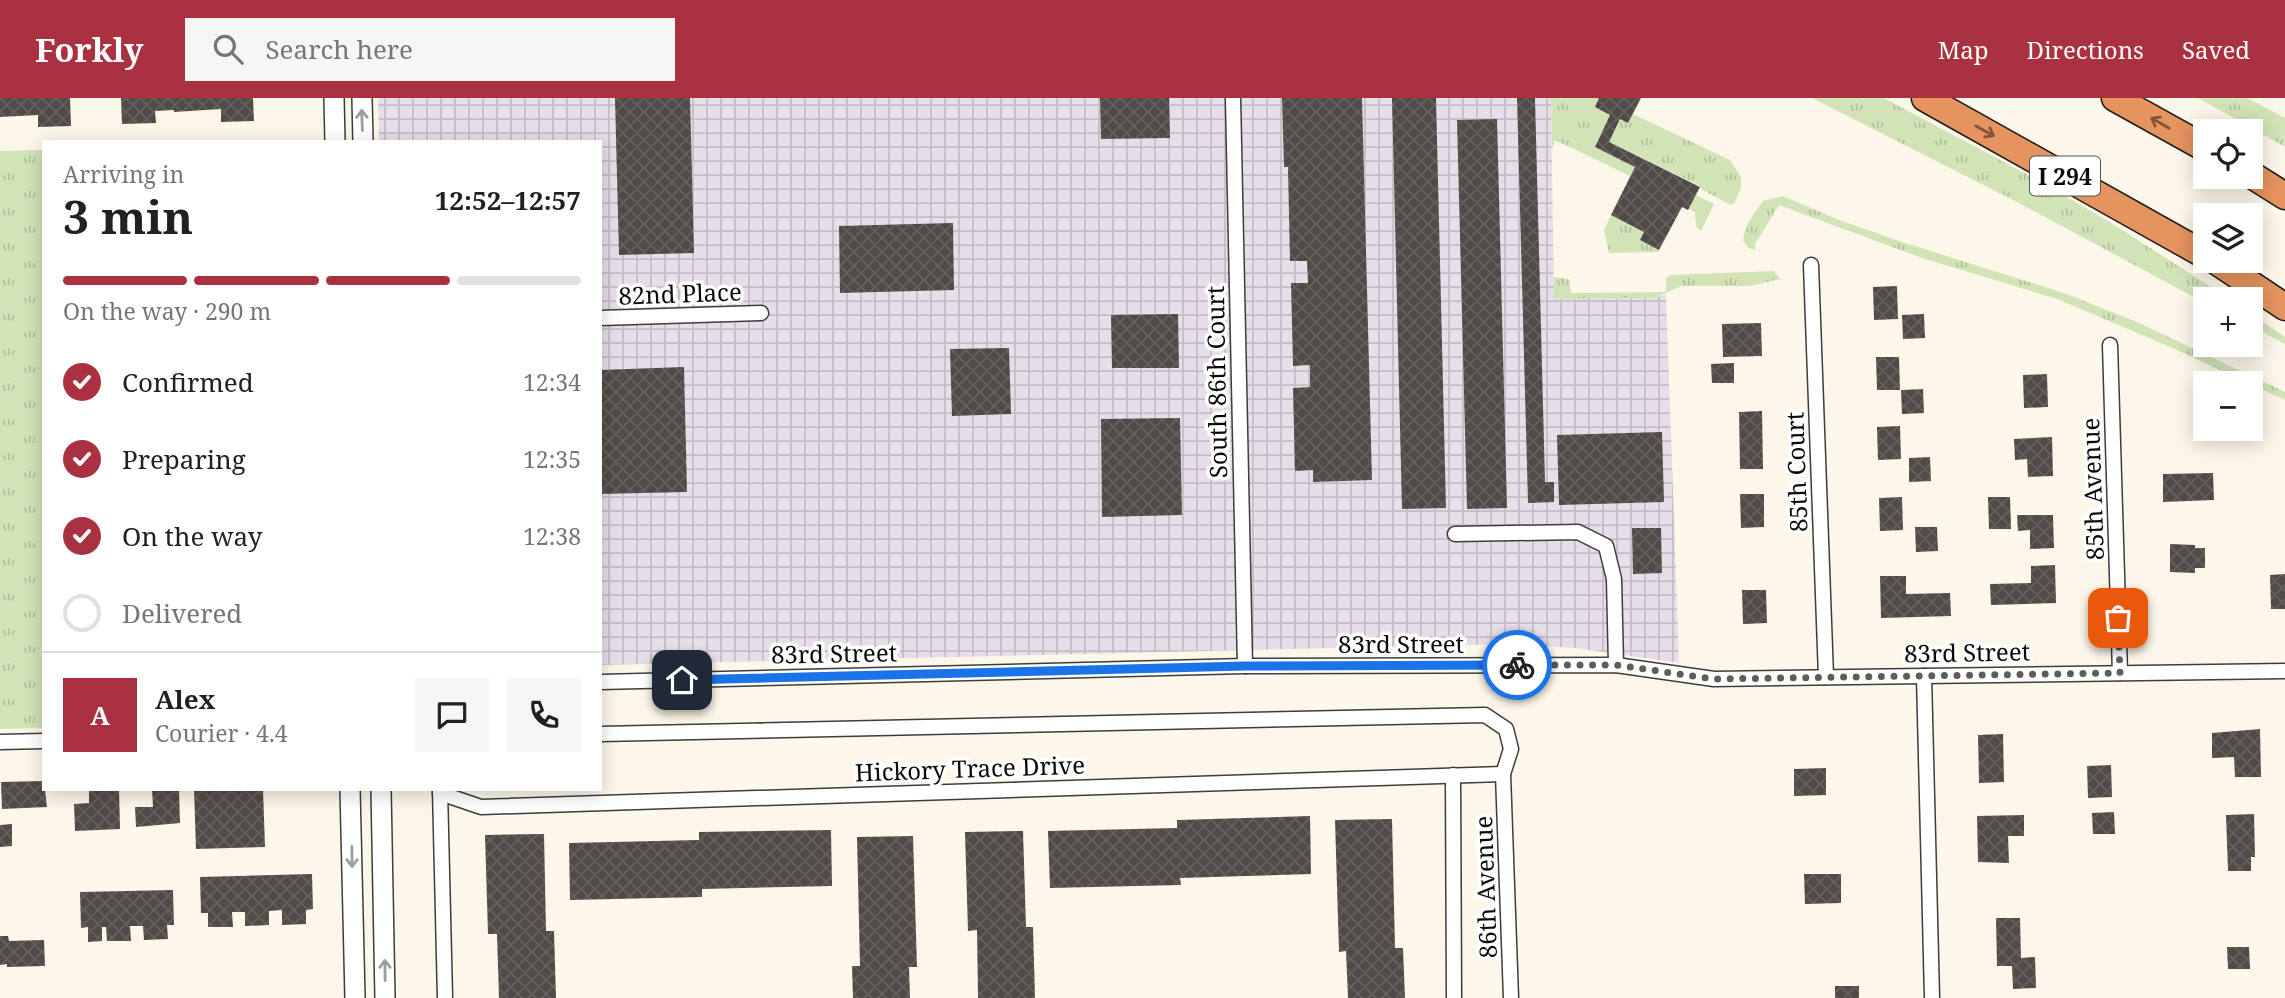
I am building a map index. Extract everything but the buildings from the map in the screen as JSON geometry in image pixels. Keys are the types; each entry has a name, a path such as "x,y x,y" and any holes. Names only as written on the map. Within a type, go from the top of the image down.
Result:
{"highway":[{"name":"I 294","path":"1925,98 2193,248"},
{"path":"2115,98 2193,141"},
{"path":"2263,182 2285,196"},
{"path":"2234,273 2285,307"}],"street":[{"path":"334,98 335,140"},
{"path":"362,98 363,140"},
{"name":"South 86th Court","path":"1233,98 1245,666"},
{"name":"85th Court","path":"1811,265 1826,677"},
{"name":"82nd Place","path":"602,318 761,313"},
{"name":"85th Avenue","path":"2110,345 2120,673"},
{"path":"1455,534 1578,532 1606,545 1614,579 1616,665"},
{"name":"83rd Street","path":"602,682 1245,666 1616,665 1714,679 2285,671"},
{"path":"1924,676 1933,998"},
{"name":"86th Avenue","path":"602,734 1485,715 1506,729 1511,749 1503,774 1511,998"},
{"path":"0,742 42,741"},
{"name":"Hickory Trace Drive","path":"440,791 481,807 1503,774"},
{"path":"1453,775 1454,998"},
{"path":"350,791 355,998"},
{"path":"381,791 386,998"},
{"path":"440,791 445,998"}],"shaded area":[{"path":"378,98 1551,98 1554,299 1655,298 1666,294 1679,663 1576,648 1512,644 602,665 602,140 379,140"}],"green space":[{"path":"1551,98 1599,98 1610,115 1595,147 1635,167 1630,176 1555,140 1552,149"},
{"path":"1812,98 1884,98 2036,179 2211,287 2193,287 2193,297 2017,202"},
{"path":"2198,98 2247,98 2285,118 2285,147 2263,135 2263,119 2235,119"},
{"path":"1633,114 1730,160 1741,177 1741,188 1734,204 1729,204 1699,188 1700,186 1609,142 1620,119 1628,123"},
{"path":"42,150 42,728 0,729 0,151"},
{"path":"1696,195 1714,204 1701,231 1696,227 1695,212 1688,208"},
{"path":"1783,196 1839,220 1902,242 2064,293 2137,322 2193,348 2193,357 2211,357 2241,371 2222,371 2057,299 1922,258 1779,205 1755,244 1755,250 1749,248 1743,241 1745,230 1763,201"},
{"path":"1611,215 1644,232 1640,240 1659,252 1609,253 1604,230"},
{"path":"1774,271 1780,279 1751,286 1681,286 1655,298 1554,299 1554,277 1569,279 1571,293 1666,292 1666,278 1670,275"},
{"path":"2263,322 2285,337 2285,344 2263,332"},
{"path":"2263,382 2285,392 2285,400 2263,390"}],"way so far":[{"path":"1517,665 1616,665 1714,679 2120,673 2118,618"}],"route":[{"path":"682,680 1245,666 1517,665"}]}
